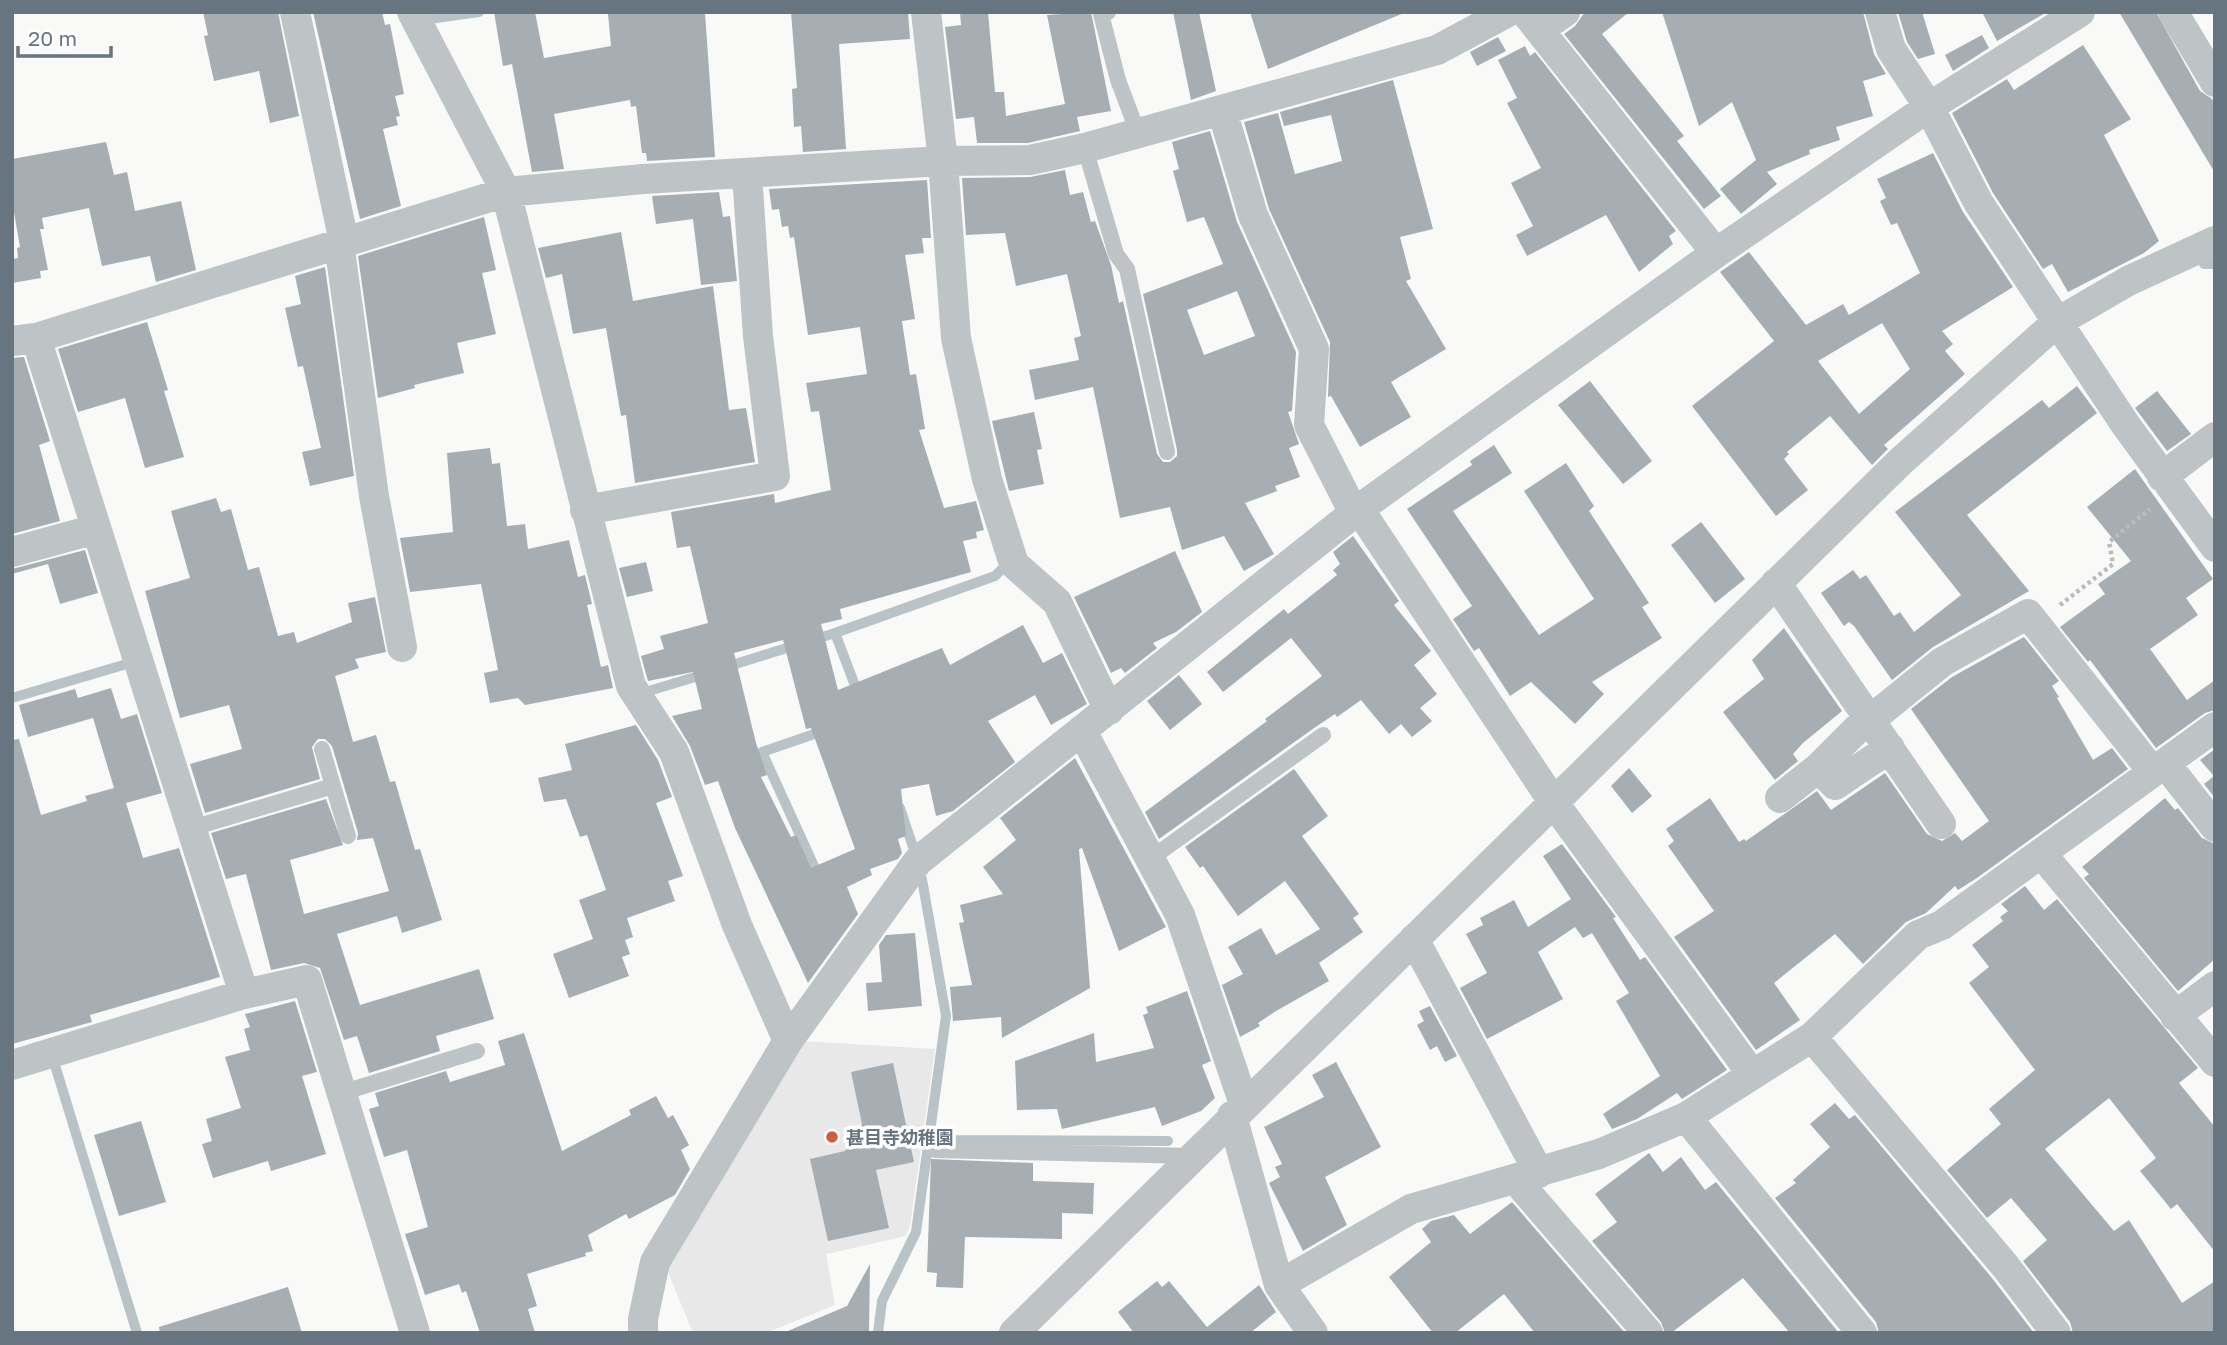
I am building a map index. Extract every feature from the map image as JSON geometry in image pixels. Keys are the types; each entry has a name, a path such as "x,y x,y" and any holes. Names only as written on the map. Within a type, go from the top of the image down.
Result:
{"street":[{"path":"295,12 342,243 374,496 402,647"},
{"path":"411,12 506,192 631,686 674,752 737,925 788,1041"},
{"path":"926,12 943,161 956,338 987,479 1014,564 1057,602 1109,710"},
{"path":"244,994 96,528 24,340 506,192 643,179 943,161 1030,160 1085,148 1437,50 1508,12"},
{"path":"1565,12 1532,21 1716,253"},
{"path":"1880,12 1891,49 1929,107 1978,202 2056,323 2167,484 2215,547"},
{"path":"643,1333 655,1262 788,1041 918,862 1356,511 1716,253 1929,107 2080,12"},
{"path":"2173,12 2215,82"},
{"path":"1222,110 1252,215 1314,349 1309,425 1356,511 1555,803 1752,1074"},
{"path":"585,510 775,476 758,336 747,174"},
{"path":"1014,1333 1901,461 2056,323 2128,281 2215,241"},
{"path":"2167,484 2215,437"},
{"path":"12,552 96,528"},
{"path":"1776,583 1941,824"},
{"path":"1780,798 1818,768 1869,717 1880,712 1942,662 2028,614 2159,767 2215,827"},
{"path":"1279,1285 1411,1209 1600,1154 1686,1117 1812,1037 1918,935 1942,925 2215,727"},
{"path":"1082,731 1180,915 1238,1110 1279,1285 1313,1333"},
{"path":"1818,768 1835,785 1890,748"},
{"path":"2041,853 2215,1062"},
{"path":"1414,939 1528,1176 1648,1333"},
{"path":"12,1065 244,994 307,980 415,1333"},
{"path":"2175,1016 2215,986"},
{"path":"1812,1037 2006,1267 2056,1333"},
{"path":"1686,1117 1862,1333"}],"lane":[{"path":"1108,12 1101,14 1118,80 1138,133"},
{"path":"1085,148 1116,254 1127,269 1167,452"},
{"path":"1150,859 1323,735"},
{"path":"322,750 348,836"},
{"path":"192,828 333,786"},
{"path":"341,1093 477,1051"},
{"path":"936,1150 1193,1156"}],"path":[{"path":"2036,623 2113,564 2109,542 2167,484"}],"shaded area":[{"name":"甚目寺幼稚園","path":"801,1041 935,1049 910,1226 906,1236 826,1254 835,1305 766,1333 693,1333 665,1265"}],"building":[{"path":"203,12 278,12 299,116 270,123 259,71 214,81 204,36 208,35"},
{"path":"313,12 382,12 385,25 390,24 404,94 395,96 400,116 396,117 398,125 383,129 401,206 360,219"},
{"path":"494,12 535,12 544,58 611,46 608,14 705,12 715,157 647,161 646,153 642,153 636,106 631,107 630,100 554,114 564,169 532,172 512,64 503,66"},
{"path":"791,12 908,12 910,39 839,44 846,149 803,152 801,126 794,127 792,89 797,88"},
{"path":"960,12 988,12 995,92 1004,92 1006,116 1065,104 1047,15 1091,12 1111,111 1077,117 1080,131 1028,143 977,143 974,117 956,119 945,27 961,25"},
{"path":"1173,12 1199,12 1216,91 1191,100"},
{"path":"1250,12 1404,12 1404,13 1268,69"},
{"path":"1585,12 1629,12 1602,34 1684,136 1677,141 1721,196 1704,209 1564,34 1575,26"},
{"path":"1662,12 1863,12 1874,54 1886,74 1863,81 1873,116 1836,127 1840,140 1809,150 1810,154 1767,172 1777,184 1741,214 1720,189 1756,160 1732,102 1699,126"},
{"path":"1898,12 1922,12 1935,54 1918,59 1907,42"},
{"path":"1982,12 2047,12 1997,41"},
{"path":"2119,12 2156,12 2200,91 2215,104 2215,173"},
{"path":"1982,35 1989,48 1953,71 1945,55"},
{"path":"1498,37 1506,51 1477,66 1470,52"},
{"path":"2083,45 2131,119 2104,135 2159,241 2144,253 2068,292 2052,264 2043,269 1993,193 1952,113 2007,79 2014,90"},
{"path":"1525,46 1530,56 1535,52 1676,231 1669,236 1673,244 1639,272 1606,215 1527,256 1516,235 1533,226 1511,183 1541,168 1507,103 1517,98 1498,60"},
{"path":"1393,80 1433,229 1400,237 1411,279 1406,281 1446,349 1391,382 1411,417 1360,447 1331,396 1328,397 1330,342 1269,209 1244,122 1278,113 1295,174 1342,161 1331,115 1284,126 1280,112"},
{"path":"1210,131 1237,222 1296,352 1292,411 1288,412 1299,444 1289,448 1300,477 1275,486 1277,491 1245,503 1274,554 1244,571 1224,536 1182,550 1170,507 1120,518 1093,387 1035,400 1029,370 1079,360 1074,338 1081,336 1067,274 1016,286 1005,233 966,235 962,178 1030,177 1065,170 1070,195 1083,192 1091,222 1095,221 1111,265 1119,303 1123,301 1157,454 1163,462 1170,462 1177,456 1177,450 1143,294 1223,264 1204,217 1187,222 1173,171 1179,169 1172,142","holes":["1237,291 1255,336 1204,355 1187,310"]},
{"path":"106,142 114,175 127,172 135,211 181,201 196,270 156,282 150,256 102,266 89,208 42,218 44,229 40,229 48,270 40,271 41,278 12,283 12,259 18,258 17,248 20,247 12,201 12,159"},
{"path":"1933,153 1963,212 2013,287 1942,331 1953,344 1945,351 1965,374 1884,445 1888,449 1872,465 1830,416 1787,452 1789,454 1784,459 1808,490 1776,516 1692,406 1774,341 1720,272 1749,252 1806,325 1843,304 1849,315 1920,273 1897,223 1891,225 1880,201 1886,198 1877,179","holes":["1882,323 1910,369 1859,414 1818,361"]},
{"path":"927,180 931,238 922,238 924,253 905,255 915,319 902,321 910,375 916,374 925,429 919,430 944,508 976,501 984,530 976,532 977,538 963,541 971,572 840,609 842,619 821,624 838,690 942,648 950,665 1023,625 1043,663 1062,653 1087,704 1051,725 1035,695 988,721 1015,762 953,811 936,816 929,784 901,789 906,836 898,839 902,853 898,859 870,869 872,875 847,887 858,914 808,983 735,828 718,781 705,785 690,746 672,716 702,709 693,672 648,681 641,656 664,649 660,636 708,623 690,546 677,548 671,512 774,494 775,503 831,490 819,411 811,412 806,383 867,374 860,327 808,335 794,237 790,238 788,226 782,227 779,209 772,210 769,189","holes":["783,640 806,729 811,728 855,849 811,868 796,835 791,837 761,777 767,775 756,743 734,653"]},
{"path":"719,192 723,217 730,216 737,281 701,285 693,219 656,224 652,196"},
{"path":"484,217 496,270 482,273 496,334 457,343 464,373 414,385 415,388 378,398 358,256"},
{"path":"621,232 633,301 713,286 729,410 746,408 755,462 635,483 626,415 621,416 606,328 573,334 562,274 546,278 538,248"},
{"path":"325,267 354,476 310,486 302,452 321,448 303,366 298,367 285,308 301,304 295,276"},
{"path":"147,322 168,390 164,391 184,457 145,468 125,398 78,412 58,349"},
{"path":"24,357 50,441 39,445 60,521 12,534 12,358"},
{"path":"1590,381 1652,461 1623,484 1558,405"},
{"path":"2077,386 2097,413 1967,515 2029,591 1933,647 1892,680 1854,626 1849,622 1844,626 1821,593 1853,570 1860,579 1866,575 1894,616 1900,612 1914,632 1961,595 1895,512 2042,400 2049,408"},
{"path":"2157,391 2191,434 2167,451 2135,408"},
{"path":"1034,412 1042,449 1037,450 1044,484 1009,491 992,421"},
{"path":"1494,445 1512,473 1453,511 1539,635 1594,599 1524,491 1566,463 1594,506 1589,511 1649,603 1642,607 1662,638 1592,682 1604,694 1575,724 1531,682 1510,696 1479,648 1474,651 1453,619 1472,606 1407,509 1472,465 1470,461"},
{"path":"490,448 492,464 500,463 507,526 525,524 528,549 569,540 578,577 585,575 592,604 587,605 601,667 608,665 613,688 525,705 518,698 490,703 484,673 498,670 481,584 410,592 400,538 453,532 447,453"},
{"path":"2135,469 2213,579 2186,598 2198,615 2150,649 2187,700 2215,680 2215,710 2205,713 2156,748 2090,660 2088,662 2060,627 2105,594 2098,584 2131,561 2087,507"},
{"path":"216,498 221,512 231,509 248,570 259,567 278,636 294,632 297,643 352,622 348,603 375,597 386,652 355,659 359,668 335,676 353,742 376,735 390,782 395,781 415,850 420,849 442,920 402,933 397,916 337,934 360,1005 479,969 494,1019 436,1036 440,1051 369,1073 357,1036 344,1040 320,968 304,963 271,970 246,874 226,879 211,833 326,799 343,845 290,860 304,914 389,891 373,838 357,840 358,833 332,746 325,739 318,739 312,747 320,779 205,813 190,764 242,749 229,705 180,718 145,591 190,578 171,511"},
{"path":"1701,522 1745,579 1715,603 1671,545"},
{"path":"1353,536 1399,601 1394,605 1431,651 1414,665 1437,694 1420,708 1432,721 1412,737 1401,724 1389,734 1361,700 1337,717 1335,714 1317,726 1159,839 1145,812 1267,721 1265,719 1322,676 1291,638 1223,692 1207,672 1284,609 1288,614 1337,575 1333,570 1340,564 1333,552"},
{"path":"85,550 98,593 60,604 48,564 12,574 12,569"},
{"path":"1175,551 1202,612 1176,632 1153,643 1157,648 1125,673 1121,668 1111,673 1074,597"},
{"path":"646,562 653,591 627,597 619,568"},
{"path":"1784,628 1842,711 1803,743 1793,754 1798,761 1775,780 1723,712 1764,679 1752,660"},
{"path":"2024,637 2059,681 2052,686 2059,697 2057,698 2093,760 2112,748 2128,769 1977,878 1958,890 1955,886 1926,913 1906,922 1863,964 1835,934 1774,983 1800,1020 1756,1050 1674,937 1714,911 1668,846 1674,841 1666,829 1710,798 1739,842 1744,839 1746,841 1817,791 1831,810 1885,773 1927,834 1942,841 1955,833 1962,841 1989,821 1911,709 1952,677"},
{"path":"1179,675 1202,704 1170,730 1147,701"},
{"path":"111,688 121,719 137,714 162,793 126,803 143,858 179,848 220,977 90,1015 92,1022 12,1044 12,740 19,739 41,815 87,801 85,796 114,788 93,718 28,737 19,705 75,689 78,698"},
{"path":"636,725 658,760 672,797 656,803 683,876 668,881 675,901 627,918 633,937 625,940 630,954 622,957 629,976 569,998 553,954 593,939 579,900 606,890 587,835 580,837 566,799 544,802 538,778 572,770 565,744"},
{"path":"2215,749 2215,798 2204,784 2214,776 2200,760"},
{"path":"1075,758 1166,927 1119,951 1082,848 1079,849 1090,988 1002,1038 1001,1017 953,1021 950,987 972,985 959,923 964,922 960,905 1003,894 983,867 1016,840 1000,818"},
{"path":"1629,768 1652,796 1632,813 1611,786"},
{"path":"1294,769 1328,816 1302,836 1359,914 1353,918 1363,932 1319,963 1329,981 1276,1011 1258,1023 1260,1026 1240,1037 1222,985 1243,974 1228,947 1261,928 1276,955 1320,929 1285,881 1238,916 1203,866 1200,868 1185,847"},
{"path":"2165,798 2175,810 2178,808 2202,838 2215,844 2215,959 2178,991 2084,878 2089,874 2082,867"},
{"path":"1562,844 1616,917 1613,918 1640,960 1645,957 1727,1070 1682,1099 1677,1093 1637,1119 1612,1129 1603,1114 1660,1076 1616,1001 1629,993 1592,933 1583,938 1575,927 1538,952 1563,999 1487,1039 1460,988 1487,973 1466,934 1483,925 1480,918 1514,900 1528,927 1571,899 1543,856"},
{"path":"2025,886 2044,910 2057,899 2198,1068 2179,1083 2215,1127 2215,1252 2177,1204 2171,1209 2140,1171 2156,1158 2109,1098 2045,1149 2114,1231 2129,1220 2182,1303 2215,1281 2215,1333 2073,1333 2070,1322 2023,1261 2047,1240 2011,1198 1987,1218 1947,1170 2001,1124 1989,1109 2035,1070 1969,983 1989,967 1972,945 2003,921 2000,917 2008,911 2001,904"},
{"path":"915,933 922,1006 868,1011 866,983 882,982 879,945 886,935"},
{"path":"1187,991 1211,1061 1202,1065 1215,1098 1201,1111 1162,1126 1155,1107 1062,1129 1057,1109 1017,1110 1015,1061 1094,1033 1096,1062 1154,1048 1143,1015 1148,1013 1146,1007"},
{"path":"295,1001 317,1072 302,1076 326,1154 271,1171 268,1161 213,1178 202,1144 212,1141 206,1119 241,1108 225,1057 250,1050 244,1029 250,1027 245,1014"},
{"path":"1430,1006 1457,1056 1445,1062 1437,1046 1430,1050 1417,1025 1424,1021 1419,1011"},
{"path":"524,1033 562,1151 631,1115 629,1110 656,1096 668,1118 673,1115 689,1145 681,1150 690,1169 675,1195 629,1219 626,1214 588,1235 593,1251 585,1253 586,1256 527,1274 537,1306 528,1309 535,1333 480,1333 466,1291 462,1293 459,1284 425,1295 405,1234 428,1227 407,1150 384,1157 369,1109 379,1106 375,1093 446,1071 450,1082 505,1065 498,1041"},
{"path":"1336,1062 1381,1147 1325,1177 1347,1225 1303,1251 1269,1183 1280,1177 1275,1167 1282,1164 1264,1127 1324,1097 1312,1075"},
{"path":"893,1063 914,1162 876,1170 889,1228 828,1241 810,1159 845,1151 862,1124 851,1072"},
{"path":"1835,1103 1849,1119 1855,1115 1992,1278 2034,1333 1879,1333 1876,1322 1775,1198 1796,1183 1793,1180 1830,1147 1810,1124"},
{"path":"141,1121 166,1202 119,1216 94,1135"},
{"path":"1649,1153 1663,1172 1681,1157 1705,1190 1716,1182 1839,1333 1790,1333 1743,1278 1671,1333 1665,1333 1661,1322 1592,1241 1617,1222 1595,1194"},
{"path":"931,1159 1033,1163 1033,1181 1094,1183 1093,1214 1062,1213 1062,1239 965,1237 963,1288 936,1287 937,1273 927,1272"},
{"path":"1512,1202 1625,1333 1535,1333 1504,1294 1455,1333 1433,1333 1389,1277 1431,1242 1422,1229 1431,1221 1454,1215 1470,1234"},
{"path":"870,1264 869,1333 783,1333 847,1306"},
{"path":"1157,1281 1162,1287 1169,1281 1207,1327 1259,1285 1276,1312 1250,1333 1134,1333 1118,1312"},
{"path":"288,1287 302,1333 160,1333 159,1327"}],"waterway":[{"path":"429,19 479,12"},
{"path":"2204,264 2215,264"},
{"path":"835,633 995,576 1001,570"},
{"path":"813,640 835,633 859,696"},
{"path":"726,667 796,645"},
{"path":"12,698 130,663"},
{"path":"652,690 705,674"},
{"path":"819,877 762,752 823,731"},
{"path":"900,808 914,850"},
{"path":"878,1333 882,1301 916,1232 946,1016 922,879"},
{"path":"54,1062 137,1333"},
{"path":"929,1140 1168,1141"}],"place":[{"name":"甚目寺幼稚園","path":"832,1137"}]}
